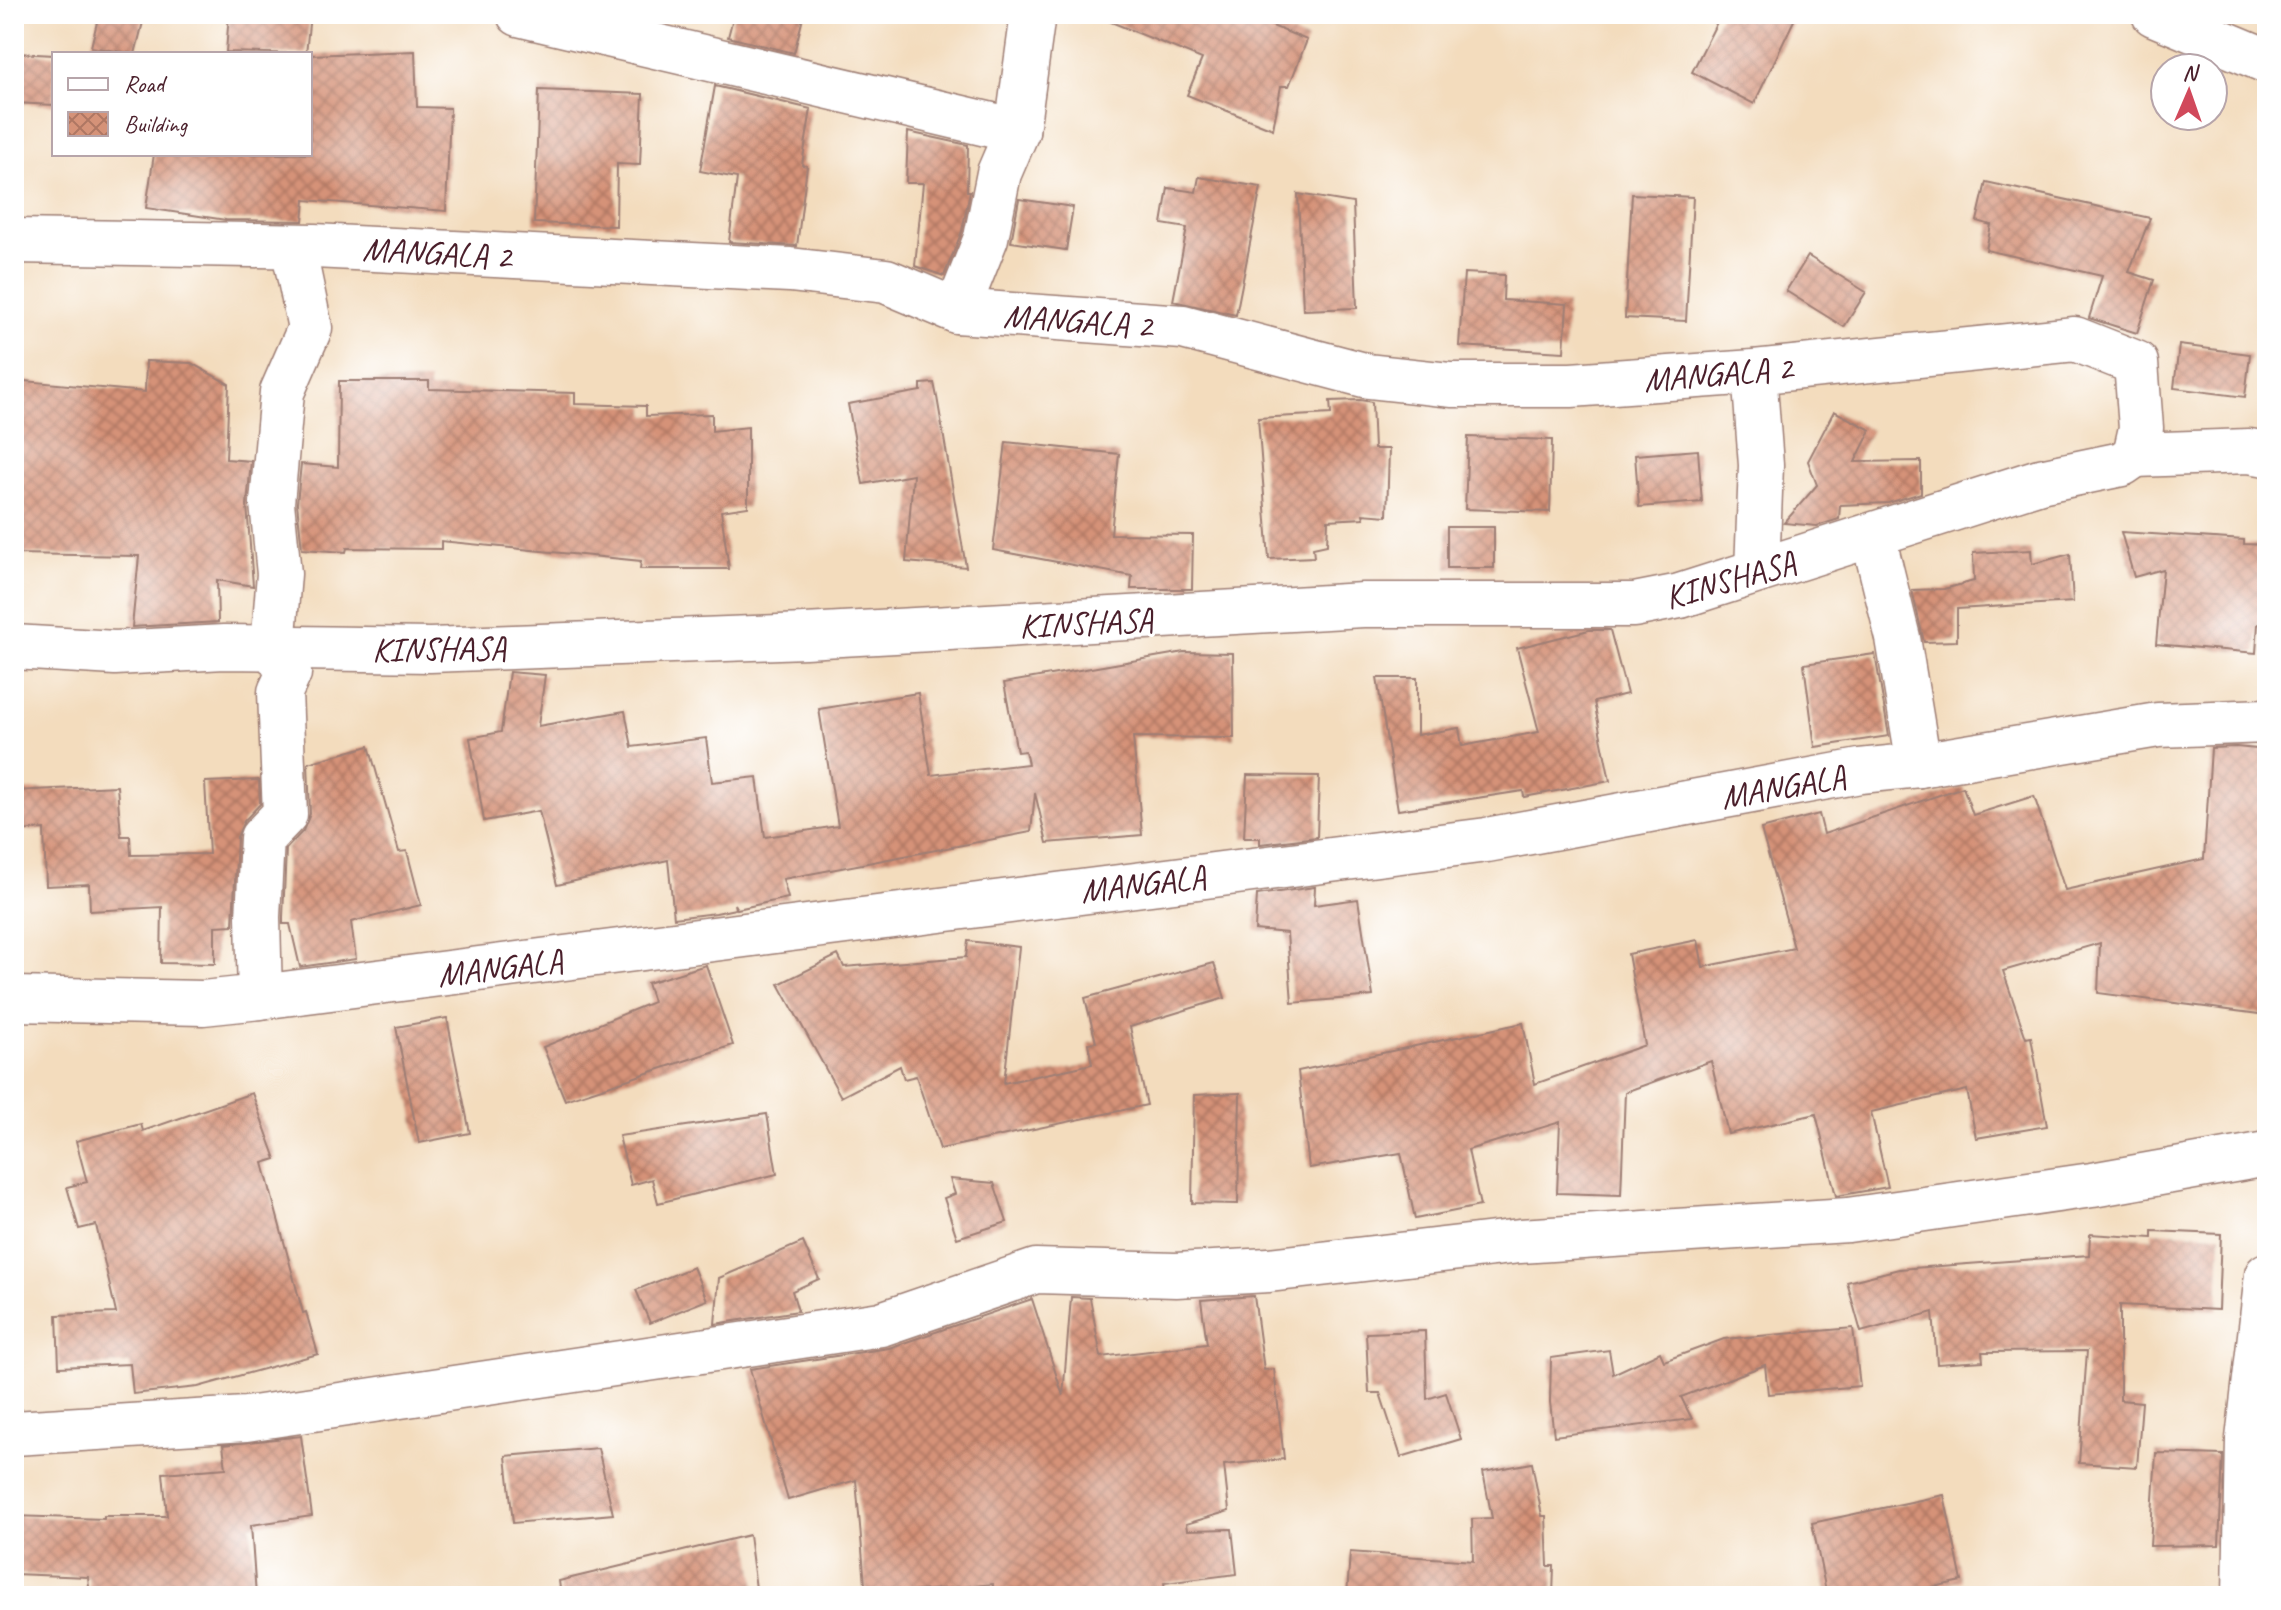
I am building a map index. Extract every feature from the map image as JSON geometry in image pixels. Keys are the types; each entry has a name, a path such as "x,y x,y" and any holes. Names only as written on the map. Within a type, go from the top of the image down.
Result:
{"street":[{"path":"519,14 1017,131"},
{"path":"957,311 986,238 999,173 1017,131 1033,14"},
{"path":"2154,14 2267,61"},
{"name":"MANGALA 2","path":"14,241 293,246 790,270 886,281 957,311 1183,327 1368,376 1405,382 1571,385 1754,372 2026,341 2075,339 2136,363 2141,428 2135,455"},
{"path":"260,997 258,917 262,838 285,814 280,692 289,673 273,647 279,574 272,503 282,392 310,328 293,246"},
{"path":"1754,372 1761,465 1757,571"},
{"name":"KINSHASA","path":"14,647 115,653 273,647 430,650 805,636 1363,605 1634,605 1680,596 2040,481 2122,464 2135,455 2249,451 2267,454"},
{"path":"1873,536 1898,638 1919,765"},
{"name":"MANGALA","path":"14,999 203,1003 260,997 1487,840 1860,771 1919,765 2158,725 2267,721"},
{"path":"14,1433 246,1419 881,1324 1036,1271 1176,1275 1269,1270 1520,1241 1848,1220 2092,1185 2267,1154"},
{"path":"2245,1596 2248,1439 2267,1275"}],"building":[{"path":"99,14 145,14 136,52 91,47"},
{"path":"229,14 310,14 306,52 226,52"},
{"path":"734,14 804,14 794,53 728,37"},
{"path":"1243,14 1307,40 1289,86 1281,86 1273,129 1187,95 1202,59 1094,15"},
{"path":"1721,14 1797,14 1754,104 1692,72"},
{"path":"415,51 417,107 450,108 446,211 305,200 303,221 226,220 146,208 154,156 312,156 312,55"},
{"path":"17,53 52,55 52,105 15,103"},
{"path":"715,86 811,109 802,165 807,166 797,246 729,242 737,178 700,171"},
{"path":"539,90 643,94 640,165 617,164 616,226 534,223"},
{"path":"908,132 968,145 967,191 970,191 962,231 944,276 915,266 923,183 906,183"},
{"path":"1199,177 1261,187 1236,315 1173,301 1187,228 1162,224 1168,188 1196,192"},
{"path":"1986,182 2150,218 2129,272 2154,280 2137,333 2089,318 2102,276 1986,250 1991,225 1977,221"},
{"path":"1298,194 1353,203 1357,308 1303,310"},
{"path":"1632,194 1693,197 1686,321 1625,318"},
{"path":"1019,199 1073,207 1066,250 1011,242"},
{"path":"1808,256 1866,292 1844,327 1786,291"},
{"path":"1464,273 1504,275 1503,300 1567,304 1564,352 1459,346"},
{"path":"2179,345 2250,354 2245,397 2174,388"},
{"path":"146,361 191,363 229,384 226,459 251,461 247,505 253,586 217,580 218,622 132,627 139,556 14,554 14,380 145,392"},
{"path":"339,381 429,381 429,389 575,393 575,404 646,406 646,416 712,414 712,431 748,427 748,507 721,511 729,569 640,569 641,561 441,541 441,549 347,548 346,552 302,549 297,503 301,464 338,467"},
{"path":"934,383 966,567 906,562 913,475 863,484 848,404 921,391 921,384"},
{"path":"1330,401 1372,402 1374,449 1389,449 1387,516 1363,514 1364,518 1328,520 1327,545 1313,548 1314,557 1269,559 1258,418 1331,414"},
{"path":"1834,411 1871,430 1855,462 1921,461 1921,493 1888,503 1840,505 1839,519 1817,526 1784,523 1817,485 1808,461"},
{"path":"1468,437 1552,440 1550,512 1465,509"},
{"path":"1006,442 1119,454 1111,534 1193,535 1192,589 1131,589 1132,576 993,550"},
{"path":"1698,450 1702,502 1639,507 1635,455"},
{"path":"1447,527 1494,527 1494,568 1447,568"},
{"path":"2121,532 2244,540 2244,544 2267,545 2267,625 2258,624 2256,653 2156,644 2163,569 2134,577"},
{"path":"2031,550 2032,564 2070,554 2073,602 1957,609 1957,641 1924,642 1912,590 1944,589 1974,581 1973,553"},
{"path":"1589,630 1610,630 1627,694 1594,702 1610,781 1524,797 1523,791 1398,810 1377,678 1417,678 1417,735 1459,728 1462,746 1539,732 1517,648"},
{"path":"1184,652 1233,653 1234,738 1133,737 1142,835 1047,843 1035,793 1031,832 783,879 788,898 737,909 734,904 735,909 674,918 668,860 557,885 539,811 484,821 470,738 501,732 509,672 545,675 538,726 625,711 632,747 706,738 712,782 757,777 765,837 838,826 819,709 918,693 931,775 1028,764 1025,751 1017,752 1004,683"},
{"path":"1875,654 1889,736 1815,747 1804,664"},
{"path":"369,746 399,852 407,851 421,905 351,922 356,959 300,967 290,924 283,924 283,917 286,849 303,831 310,814 308,763"},
{"path":"2211,748 2267,750 2267,1015 2098,993 2100,943 2003,971 2026,1038 2031,1037 2047,1126 1976,1138 1967,1090 1871,1112 1888,1187 1836,1196 1816,1114 1728,1134 1711,1061 1625,1092 1621,1195 1557,1193 1560,1122 1468,1150 1480,1206 1415,1219 1401,1153 1309,1168 1298,1071 1523,1023 1535,1084 1645,1045 1628,954 1698,940 1703,967 1794,948 1761,829 1819,814 1824,834 1963,787 1973,815 2034,796 2065,890 2204,859"},
{"path":"1247,775 1319,776 1317,837 1260,844 1260,838 1244,838"},
{"path":"259,780 260,804 244,821 237,837 233,925 215,926 215,964 161,963 162,907 90,911 89,884 46,886 44,829 17,831 14,791 117,786 121,836 130,836 131,855 209,854 205,782"},
{"path":"1315,887 1314,905 1358,899 1373,996 1292,1003 1287,933 1255,930 1257,895"},
{"path":"968,941 1019,947 1004,1083 1092,1064 1088,1043 1096,1042 1085,998 1214,963 1225,998 1130,1027 1147,1105 940,1149 916,1076 904,1079 900,1066 841,1097 779,984 838,955 844,967 966,957"},
{"path":"706,965 733,1045 565,1100 543,1047 653,1002 647,983"},
{"path":"447,1018 470,1133 419,1143 396,1027"},
{"path":"252,1093 276,1159 263,1163 303,1313 306,1312 318,1354 198,1387 133,1394 130,1364 59,1367 57,1315 116,1313 96,1225 79,1229 67,1187 87,1182 76,1141 141,1124 143,1131"},
{"path":"1240,1093 1238,1204 1192,1203 1194,1095"},
{"path":"767,1114 777,1174 658,1203 652,1179 631,1185 619,1136"},
{"path":"950,1179 994,1183 1007,1222 957,1238 944,1198 955,1194"},
{"path":"2152,1231 2221,1234 2218,1310 2120,1305 2120,1400 2142,1402 2137,1467 2079,1463 2087,1351 1982,1352 1983,1361 1937,1364 1933,1312 1861,1332 1847,1282 1899,1269 2089,1255 2090,1234 2152,1238"},
{"path":"803,1242 819,1279 792,1291 798,1311 715,1324 719,1278"},
{"path":"693,1267 707,1300 650,1323 636,1290"},
{"path":"1254,1296 1264,1370 1274,1369 1284,1459 1224,1465 1229,1511 1186,1524 1187,1530 1232,1529 1237,1574 1164,1583 1166,1596 993,1596 993,1584 866,1596 856,1480 788,1500 750,1369 889,1348 1032,1299 1063,1396 1071,1297 1090,1298 1101,1357 1207,1344 1201,1300"},
{"path":"1853,1328 1860,1386 1768,1394 1765,1365 1681,1397 1692,1419 1554,1436 1550,1402 1551,1358 1609,1350 1613,1374 1660,1352 1664,1361 1724,1339"},
{"path":"1425,1331 1427,1399 1446,1393 1461,1439 1401,1457 1380,1393 1369,1393 1366,1333"},
{"path":"301,1436 312,1516 251,1525 256,1596 90,1596 88,1577 14,1574 14,1516 104,1519 104,1516 167,1516 163,1473 226,1468 223,1445"},
{"path":"598,1448 613,1514 513,1523 506,1456"},
{"path":"2156,1453 2223,1455 2219,1545 2150,1546"},
{"path":"1532,1463 1542,1516 1546,1516 1548,1566 1554,1566 1553,1596 1347,1596 1350,1552 1473,1561 1472,1519 1492,1518 1483,1472"},
{"path":"1944,1495 1962,1581 1890,1596 1827,1596 1812,1523"},
{"path":"749,1535 757,1596 561,1596 559,1581"}]}
